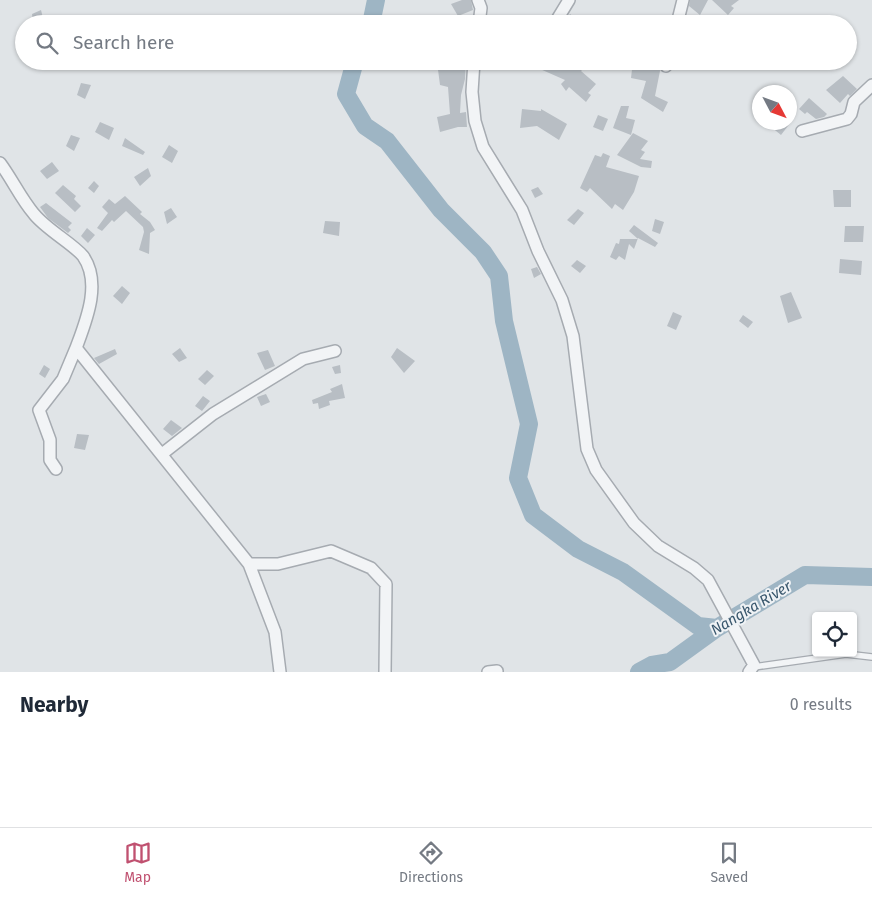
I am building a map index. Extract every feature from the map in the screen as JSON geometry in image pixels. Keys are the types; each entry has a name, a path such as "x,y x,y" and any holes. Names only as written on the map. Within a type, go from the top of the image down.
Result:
{"street":[{"path":"478,0 480,15"},
{"path":"560,15 568,0"},
{"path":"679,15 683,0"},
{"path":"473,70 472,92 475,121 483,148 522,210 538,251 562,300 573,336 587,449 596,470 634,524 658,546 694,568 708,580 749,654 752,670"},
{"path":"802,131 847,118 851,114 854,102 872,85"},
{"path":"0,163 32,213 49,230 82,256 91,272 92,286 87,319 63,379 39,410 50,440 50,460 56,468"},
{"path":"76,348 249,564 275,632 280,672"},
{"path":"162,454 213,414 303,359 335,351"},
{"path":"249,564 278,564 331,551 371,568 386,584 385,672"}],"lane":[{"path":"752,670 846,654 872,657"}],"building":[{"path":"462,0 471,0 473,10 457,15 451,4"},
{"path":"690,0 708,0 700,15 689,6"},
{"path":"712,0 739,0 731,6 734,8 728,15"},
{"path":"41,10 42,15 32,15"},
{"path":"438,70 466,70 460,113 466,112 467,127 458,127 440,132 437,117 450,114 448,87 440,85"},
{"path":"542,70 582,70 596,84 588,93 591,95 586,102 569,87 566,91 561,84 565,80"},
{"path":"632,70 660,70 655,96 668,102 663,112 641,98 646,81 631,78"},
{"path":"843,76 857,89 850,96 848,94 840,103 826,90"},
{"path":"81,83 91,85 85,99 77,95"},
{"path":"809,98 827,114 824,117 816,119 799,109"},
{"path":"621,106 629,106 626,118 635,120 631,135 613,128"},
{"path":"522,109 541,111 541,109 567,124 559,140 537,126 520,128"},
{"path":"598,115 608,119 603,131 593,127"},
{"path":"100,122 114,128 109,140 95,132"},
{"path":"775,130 785,130 781,135"},
{"path":"633,133 648,141 641,150 645,152 640,159 652,161 651,168 641,167 617,155"},
{"path":"71,135 80,138 74,151 66,146"},
{"path":"125,138 145,152 143,155 122,146"},
{"path":"169,145 178,151 172,163 162,157"},
{"path":"603,153 610,156 606,167 639,176 634,192 623,210 615,204 612,209 590,188 587,192 580,188 595,155 601,157"},
{"path":"52,162 59,171 47,179 40,171"},
{"path":"148,168 151,176 140,186 134,177"},
{"path":"94,181 99,186 94,193 88,188"},
{"path":"63,185 76,196 74,199 81,206 75,212 55,193"},
{"path":"538,187 543,194 535,198 531,190"},
{"path":"833,190 851,190 851,207 834,207"},
{"path":"125,196 142,212 140,214 150,222 155,230 150,233 149,254 139,250 144,232 143,227 126,211 114,222 112,220 102,231 97,228 108,213 102,207 109,199 115,204"},
{"path":"46,203 72,223 68,227 71,230 68,233 48,218 40,207"},
{"path":"171,208 177,217 167,224 164,212"},
{"path":"578,209 584,213 574,225 567,220"},
{"path":"655,219 664,222 660,234 652,231"},
{"path":"325,221 340,222 339,236 323,233"},
{"path":"634,225 658,243 655,247 638,239 629,231"},
{"path":"845,226 864,226 863,242 844,242"},
{"path":"87,228 95,235 88,243 81,236"},
{"path":"620,239 638,239 634,249 629,244 625,260 619,256 616,260 610,257 616,243 619,244"},
{"path":"840,259 862,261 861,275 839,273"},
{"path":"577,260 586,266 580,273 571,266"},
{"path":"537,267 541,274 534,278 531,269"},
{"path":"122,286 130,293 122,304 113,296"},
{"path":"791,292 802,318 788,323 780,296"},
{"path":"673,312 682,316 676,330 667,326"},
{"path":"743,315 753,322 748,328 739,321"},
{"path":"180,348 187,358 179,362 172,354"},
{"path":"397,348 415,361 404,373 391,357"},
{"path":"115,349 117,354 99,364 94,358"},
{"path":"268,350 275,366 265,370 257,353"},
{"path":"44,365 50,369 45,378 39,374"},
{"path":"340,365 341,373 335,374 332,367"},
{"path":"207,370 214,376 205,385 198,379"},
{"path":"342,384 345,398 329,401 330,405 319,409 318,403 313,404 312,400 332,392 330,389"},
{"path":"266,394 270,402 261,406 257,397"},
{"path":"203,396 210,401 202,411 195,406"},
{"path":"171,420 182,428 172,436 163,429"},
{"path":"77,434 89,435 85,450 74,448"}],"waterway":[{"path":"373,15 376,0"},
{"path":"353,70 346,94 365,126 387,141 441,210 483,252 499,276 504,321 529,424 518,478 533,515 578,549 623,572 698,626 717,628"},
{"name":"Nangka River","path":"639,672 652,665 670,662 717,628 805,575 872,577"}]}
